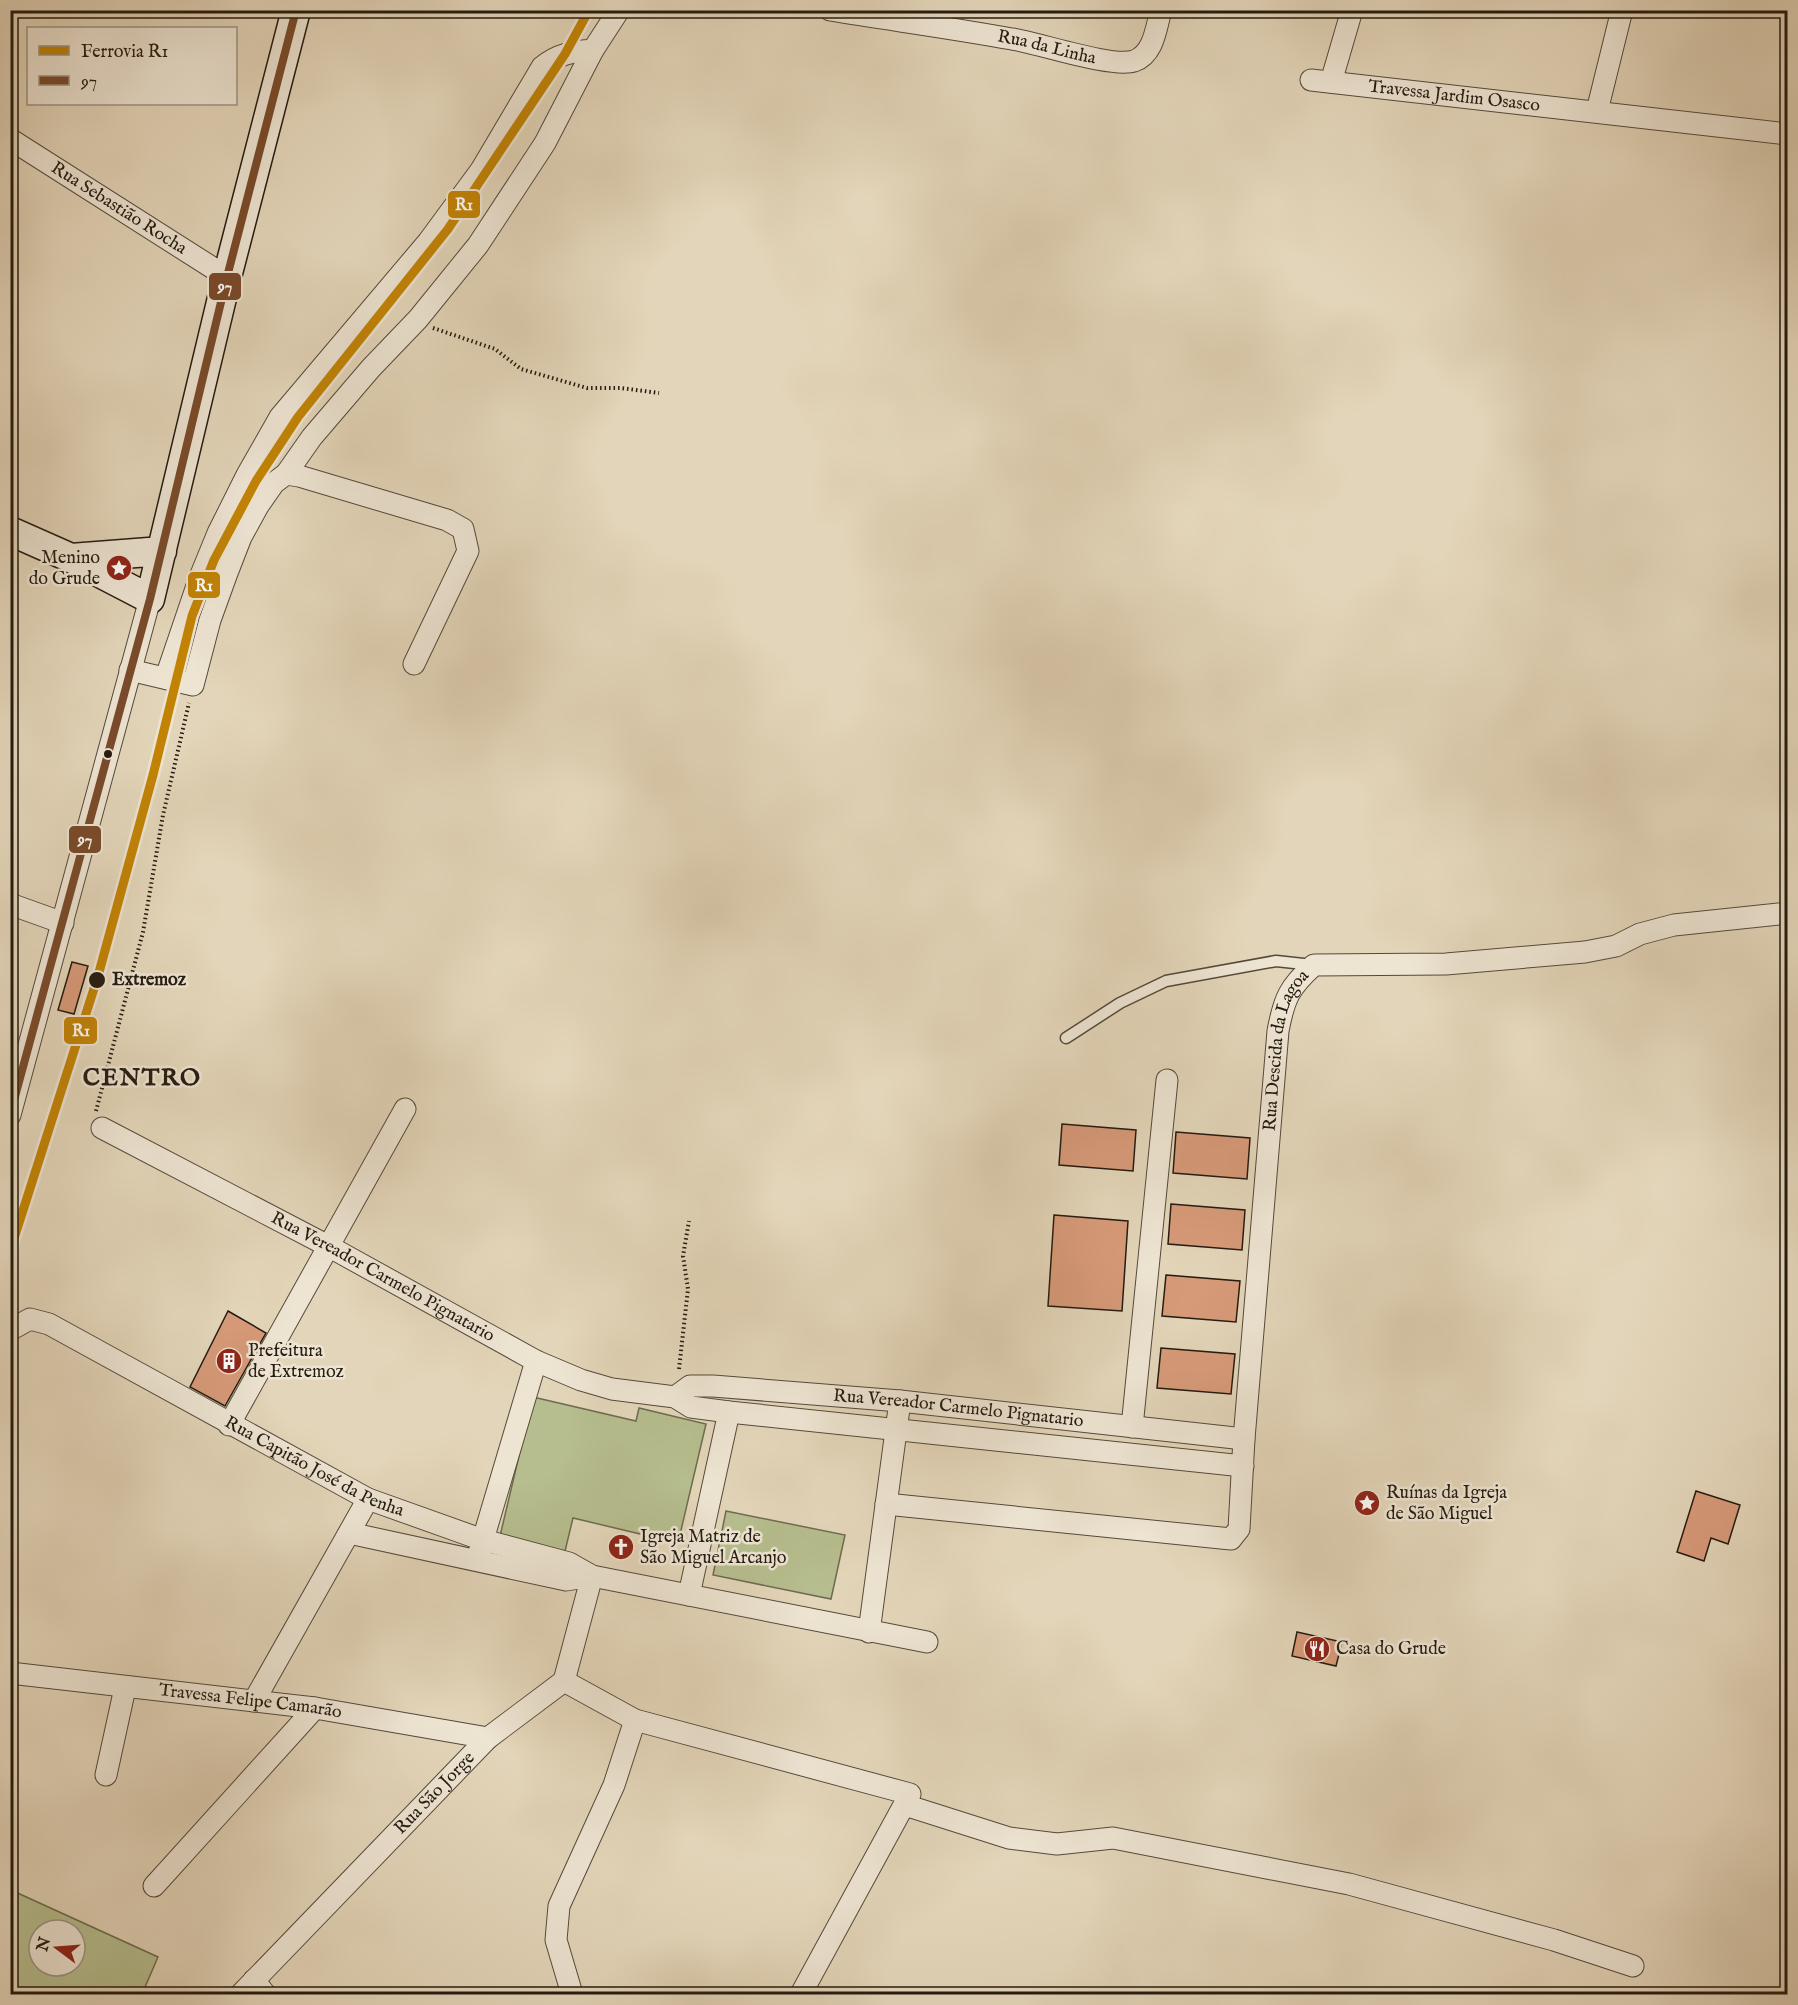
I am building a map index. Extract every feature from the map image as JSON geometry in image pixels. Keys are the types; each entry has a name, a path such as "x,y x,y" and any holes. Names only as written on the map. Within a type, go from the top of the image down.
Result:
{"main road":[{"path":"10,531 71,558 150,599 227,278 296,10"},
{"path":"71,558 162,551"}],"street":[{"path":"130,670 193,685 210,620 241,537 274,483 286,474 312,437 371,368 415,322 478,244 545,144 593,50 619,10"},
{"name":"Rua da Linha","path":"830,10 1014,39 1110,60 1131,62 1142,56 1151,46 1161,10"},
{"name":"Travessa Jardim Osasco","path":"1352,10 1321,81 1788,134"},
{"path":"1597,111 1622,10"},
{"path":"166,677 200,577 218,533 246,475 280,417 428,242 481,170 542,67 550,61 575,51 593,50"},
{"name":"Rua Sebastião Rocha","path":"10,139 227,278"},
{"path":"286,474 447,520 463,530 468,551 414,664"},
{"path":"10,1115 150,599"},
{"path":"10,904 63,923"},
{"name":"Rua Descida da Lagoa","path":"886,1504 1223,1540 1231,1539 1239,1529 1244,1439 1278,1031 1284,1000 1297,980 1314,965 1446,964 1585,952 1616,946 1640,934 1674,925 1788,913"},
{"path":"1132,1427 1167,1080"},
{"path":"229,1425 405,1109"},
{"name":"Rua Vereador Carmelo Pignatario","path":"102,1128 330,1247 536,1361 581,1380 612,1389 675,1397 691,1407 729,1412 1243,1466"},
{"name":"Rua Capitão José da Penha","path":"10,1330 30,1318 49,1324 229,1425 368,1499 480,1550"},
{"path":"480,1550 536,1361"},
{"name":"Rua Vereador Carmelo Pignatario","path":"675,1397 690,1386 713,1386 900,1401 1244,1439"},
{"path":"869,1632 900,1401"},
{"path":"689,1595 729,1412"},
{"path":"254,1701 368,1499"},
{"name":"Rua Capitão José da Penha","path":"349,1533 569,1563 592,1576 927,1642"},
{"path":"592,1576 564,1682 635,1720 910,1794 801,1995"},
{"name":"Travessa Felipe Camarão","path":"10,1673 315,1708 488,1738"},
{"name":"Rua São Jorge","path":"254,1990 488,1738 564,1682"},
{"path":"106,1774 125,1688"},
{"path":"154,1886 315,1708"},
{"path":"572,1995 556,1940 559,1906 614,1785 635,1720"},
{"path":"905,1805 1009,1838 1057,1844 1113,1838 1348,1884 1554,1940 1633,1966"}],"lane":[{"path":"1066,1038 1120,1003 1166,981 1276,961 1314,965"}],"path":[{"path":"415,322 495,349 521,369 576,385 659,393"},
{"path":"102,1128 97,1122 95,1113 143,932 163,815 193,685"},
{"path":"675,1397 688,1289 683,1256 689,1221"}],"green space":[{"path":"533,1397 636,1421 639,1408 706,1424 678,1543 573,1518 565,1551 500,1536"},
{"path":"726,1511 845,1535 831,1599 713,1575"},
{"path":"11,1890 72,1918 27,1918 27,1978 87,1978 87,1925 158,1957 142,1994 11,1994"}],"building":[{"path":"72,962 88,966 74,1014 58,1010"},
{"path":"1062,1124 1136,1130 1133,1171 1059,1165"},
{"path":"1176,1132 1250,1138 1247,1179 1173,1173"},
{"path":"1171,1204 1245,1210 1242,1250 1168,1244"},
{"path":"1054,1215 1128,1221 1122,1311 1048,1306"},
{"path":"1166,1275 1240,1281 1236,1322 1162,1316"},
{"name":"Prefeitura de Extremoz","path":"228,1311 266,1333 225,1406 190,1387"},
{"path":"1161,1348 1235,1354 1231,1394 1157,1388"},
{"path":"1696,1491 1740,1505 1728,1544 1711,1538 1704,1561 1677,1552"},
{"name":"Casa do Grude","path":"1297,1632 1342,1642 1336,1666 1292,1656"}],"rail line":[{"name":"R1","path":"10,1251 98,976 153,775 192,616 214,560 256,481 298,417 448,229 565,54 589,10"}],"transit line":[{"name":"97","path":"10,1115 150,599 227,277 296,10"}],"place":[{"name":"Menino do Grude","path":"119,568"},
{"name":"Extremoz","path":"97,980"},
{"name":"Prefeitura de Extremoz","path":"229,1361"},
{"name":"Ruínas da Igreja de São Miguel","path":"1367,1503"},
{"name":"Igreja Matriz de São Miguel Arcanjo","path":"621,1547"},
{"name":"Casa do Grude","path":"1317,1649"}],"district":[{"name":"CENTRO","path":"142,1078"}]}
